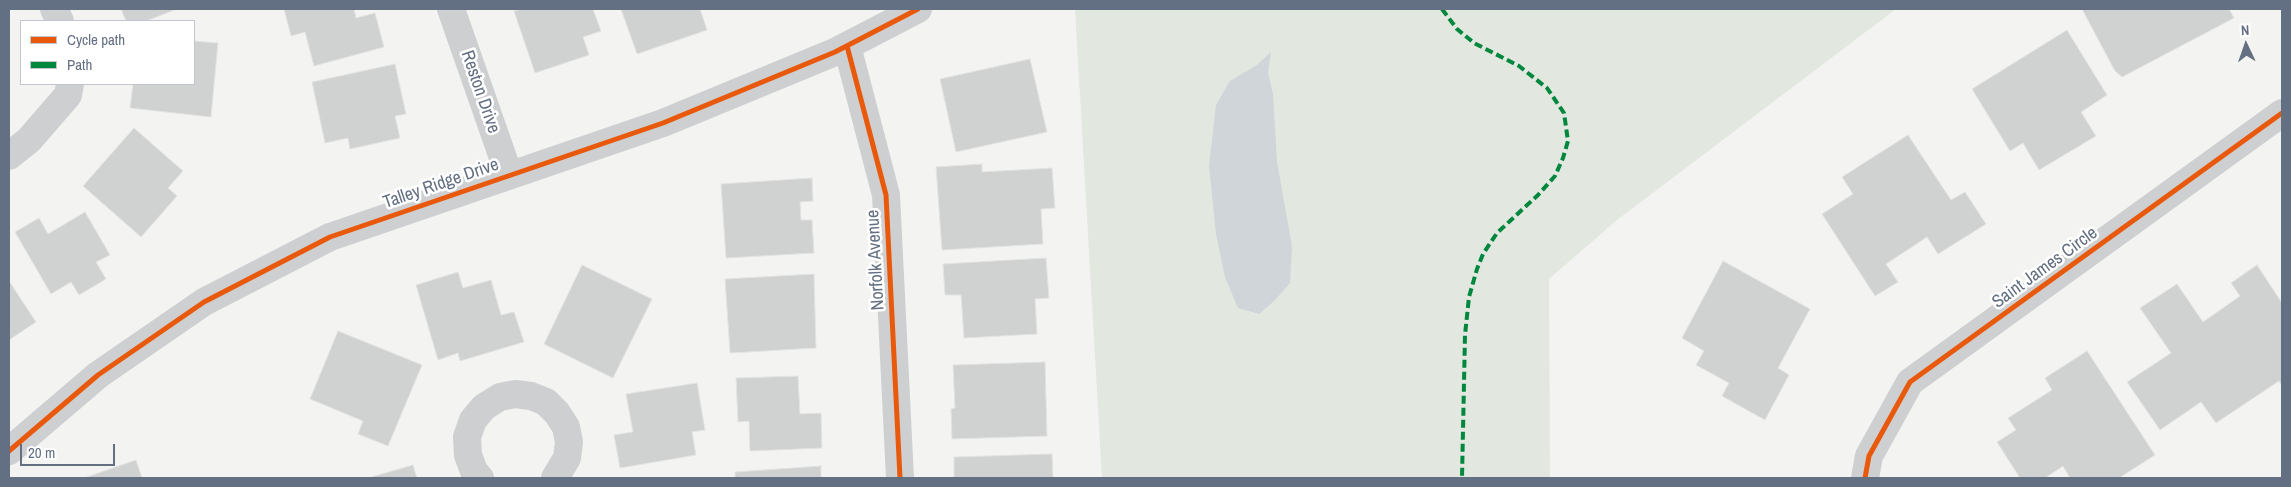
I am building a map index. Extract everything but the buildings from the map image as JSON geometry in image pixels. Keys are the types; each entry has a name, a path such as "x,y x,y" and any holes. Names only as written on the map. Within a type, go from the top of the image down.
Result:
{"street":[{"name":"Reston Drive","path":"451,9 509,176"},
{"name":"Talley Ridge Drive","path":"9,450 98,375 204,302 330,237 663,123 847,46 918,9"},
{"name":"Norfolk Avenue","path":"847,46 886,195 900,478"},
{"path":"9,156 29,140 68,95 70,85"},
{"name":"Saint James Circle","path":"1865,478 1870,456 1910,382 2282,113"},
{"path":"480,478 474,471 468,455 467,437 473,420 484,406 500,397 515,394 531,396 546,402 558,413 566,427 569,442 567,458 561,472 555,478"}],"shaded area":[{"path":"1075,9 1896,9 1617,220 1549,279 1550,478 1102,478"},
{"path":"1271,52 1268,73 1273,94 1277,162 1292,246 1290,283 1259,314 1238,308 1225,277 1216,234 1209,166 1216,105 1230,81 1257,65"}],"marked path":[{"path":"1442,9 1457,29 1474,43 1519,66 1547,88 1564,113 1568,141 1555,176 1538,195 1497,233 1483,254 1477,269 1469,297 1465,335 1462,478"}],"cycle path":[{"path":"9,451 98,375 204,302 330,237 663,123 835,52 918,9"},
{"path":"847,46 886,195 900,478"},
{"path":"1865,478 1869,456 1910,382 2282,113"}]}
